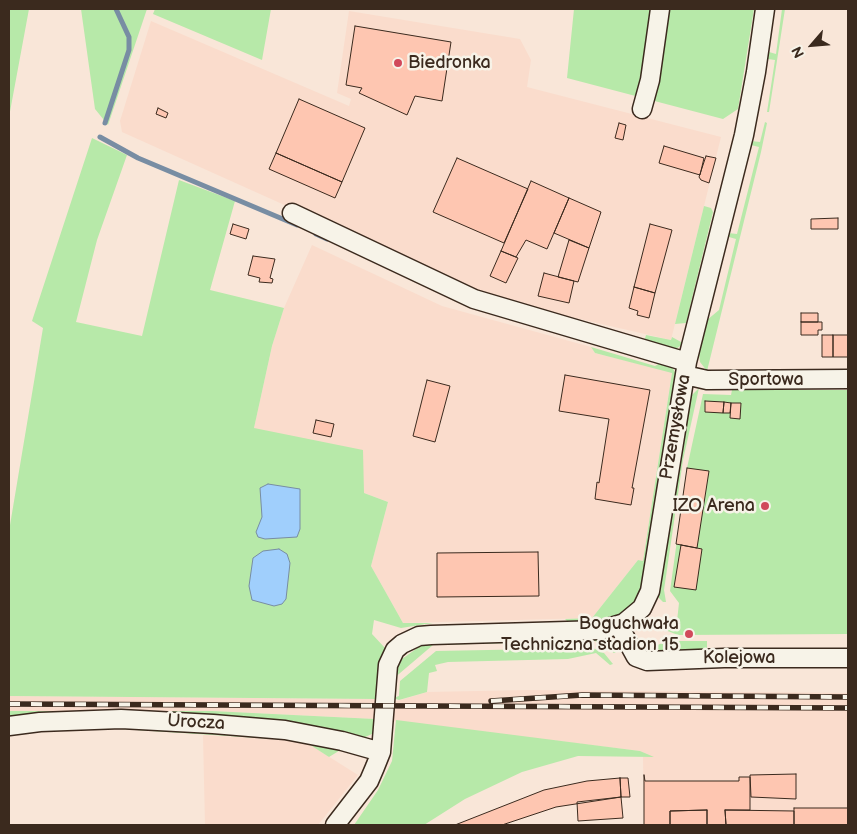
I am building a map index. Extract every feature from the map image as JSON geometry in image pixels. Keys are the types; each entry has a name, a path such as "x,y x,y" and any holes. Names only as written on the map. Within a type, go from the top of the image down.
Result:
{"street":[{"path":"642,109 650,80 660,9"},
{"name":"Przemysłowa","path":"335,825 369,781 381,752 388,666 395,650 408,641 431,635 601,630 619,626 642,608 650,590 686,368 744,135 765,9"},
{"name":"Sportowa","path":"292,214 474,299 686,368 707,380 848,379"},
{"name":"Kolejowa","path":"619,626 636,657 647,661 724,658 848,658"},
{"name":"Urocza","path":"9,726 40,722 121,719 222,725 285,730 342,741 381,752"}],"shaded area":[{"path":"349,11 520,39 531,60 527,87 721,137 671,340 554,313 478,292 122,132 120,121 151,21 349,106 351,99 337,93"},
{"path":"312,245 442,306 591,347 595,353 672,372 643,561 638,560 592,618 403,623 371,566 388,502 364,493 254,428 272,346 284,308"},
{"path":"528,690 848,693 848,825 644,825 643,757 652,757 640,751 375,719 212,711 9,711 9,696 376,699 397,701 427,692"},
{"path":"203,735 304,741 358,775 318,825 205,825"}],"green space":[{"path":"9,9 29,9 9,117"},
{"path":"81,9 147,9 108,125 95,109"},
{"path":"155,9 271,9 262,60 153,14"},
{"path":"574,9 754,9 738,109 723,119 567,78"},
{"path":"782,9 785,9 769,112 767,112 775,60 768,59 766,55 769,52 776,54"},
{"path":"765,122 767,123 761,152 707,371 700,362 699,354 707,320 719,310 736,239 729,237 728,233 737,234 759,147 751,145 751,141 760,142"},
{"path":"92,138 127,155 97,240 76,322 142,336 179,180 235,201 210,290 284,308 272,346 254,428 363,450 364,493 388,502 371,566 403,623 433,623 401,628 374,620 372,634 385,648 380,659 376,699 9,696 9,531 43,328 32,321"},
{"path":"704,206 711,208 713,212 686,323 675,324"},
{"path":"646,335 671,340 672,337 681,342 682,345 674,350 644,342"},
{"path":"591,347 655,366 662,362 671,365 677,376 643,585 634,603 615,617 598,621 569,623 565,619 592,618 638,560 643,561 672,373 595,353"},
{"path":"699,388 683,460 664,590 666,602 663,602 658,595 690,397"},
{"name":"IZO Arena","path":"732,390 848,390 848,634 678,635 665,630 665,622 677,621 679,603 670,591 687,468 703,394 731,395"},
{"path":"596,639 606,643 616,652 614,653 595,641 433,645 393,679 402,659 423,644"},
{"path":"668,641 707,641 707,649 703,651 662,651 652,647"},
{"path":"593,648 604,653 613,664 610,665 596,653 568,659 448,662 435,665 437,671 429,673 427,692 399,700 396,699 399,696 400,681 436,651"},
{"path":"9,711 212,711 375,719 375,725 374,733 361,739 9,720"},
{"path":"396,720 640,751 654,757 578,756 522,772 465,799 424,825 354,825 378,790 392,761"},
{"path":"121,728 292,736 333,745 342,749 329,757 304,741"}],"water":[{"path":"268,484 300,489 300,529 297,537 265,539 258,537 256,532 262,517 260,488"},
{"path":"279,549 287,554 290,563 286,599 282,604 274,606 252,600 249,586 253,558 263,551"}],"building":[{"name":"Biedronka","path":"355,26 451,42 442,101 415,96 407,115 359,93 362,88 346,85"},
{"path":"299,99 365,128 342,182 276,153"},
{"path":"158,108 168,113 166,118 156,114"},
{"path":"619,123 626,125 623,140 615,138"},
{"path":"664,146 704,158 700,175 659,163"},
{"path":"276,153 342,182 335,198 269,169"},
{"path":"706,156 716,158 709,183 701,180 699,177"},
{"path":"457,158 528,189 504,243 433,212"},
{"path":"531,181 569,198 547,249 526,240 516,257 501,251"},
{"path":"569,198 601,212 589,248 554,233"},
{"path":"838,218 838,229 811,229 811,219"},
{"path":"233,224 249,229 246,239 230,234"},
{"path":"650,224 672,230 655,293 634,287"},
{"path":"569,240 589,248 578,282 558,277"},
{"path":"501,251 518,258 506,283 490,276"},
{"path":"253,256 275,259 270,278 273,279 272,283 259,282 260,278 248,275"},
{"path":"544,273 574,281 569,303 538,296"},
{"path":"634,287 655,293 649,318 637,315 638,311 629,308"},
{"path":"801,313 818,313 818,322 801,322"},
{"path":"801,322 822,322 822,330 818,330 818,335 801,335"},
{"path":"822,335 833,335 833,357 822,357"},
{"path":"833,335 848,335 848,357 833,357"},
{"path":"565,375 650,390 632,488 634,488 631,505 595,499 609,419 559,411"},
{"path":"427,380 450,386 435,442 413,436"},
{"path":"705,401 724,402 723,413 705,412"},
{"path":"724,402 731,403 730,413 723,413"},
{"path":"731,403 741,403 740,419 730,418"},
{"path":"316,420 334,424 331,437 313,433"},
{"path":"687,468 709,471 697,548 676,544"},
{"path":"681,545 702,549 696,590 674,587"},
{"path":"538,552 539,596 437,597 437,553"},
{"path":"796,774 796,799 751,797 750,775"},
{"path":"644,775 645,781 739,781 739,777 750,777 750,810 725,810 726,825 707,825 707,810 670,811 670,825 644,825"},
{"path":"620,778 621,797 556,807 502,825 455,825 544,790 587,781"},
{"path":"620,778 628,778 630,797 621,797"},
{"path":"621,797 623,818 578,821 577,802"},
{"path":"794,808 848,808 848,825 794,825"},
{"path":"707,810 707,825 670,825 670,811"},
{"path":"725,810 794,811 794,825 726,825"}],"waterway":[{"path":"105,123 129,50 129,37 116,9"},
{"path":"100,137 138,158 297,225"},
{"path":"316,234 327,239"}],"railway":[{"path":"491,701 582,695 848,697"},
{"path":"9,704 848,708"}],"place":[{"name":"Biedronka","path":"398,63"},
{"name":"IZO Arena","path":"765,506"},
{"name":"Boguchwała Techniczna stadion 15","path":"689,634"}]}
